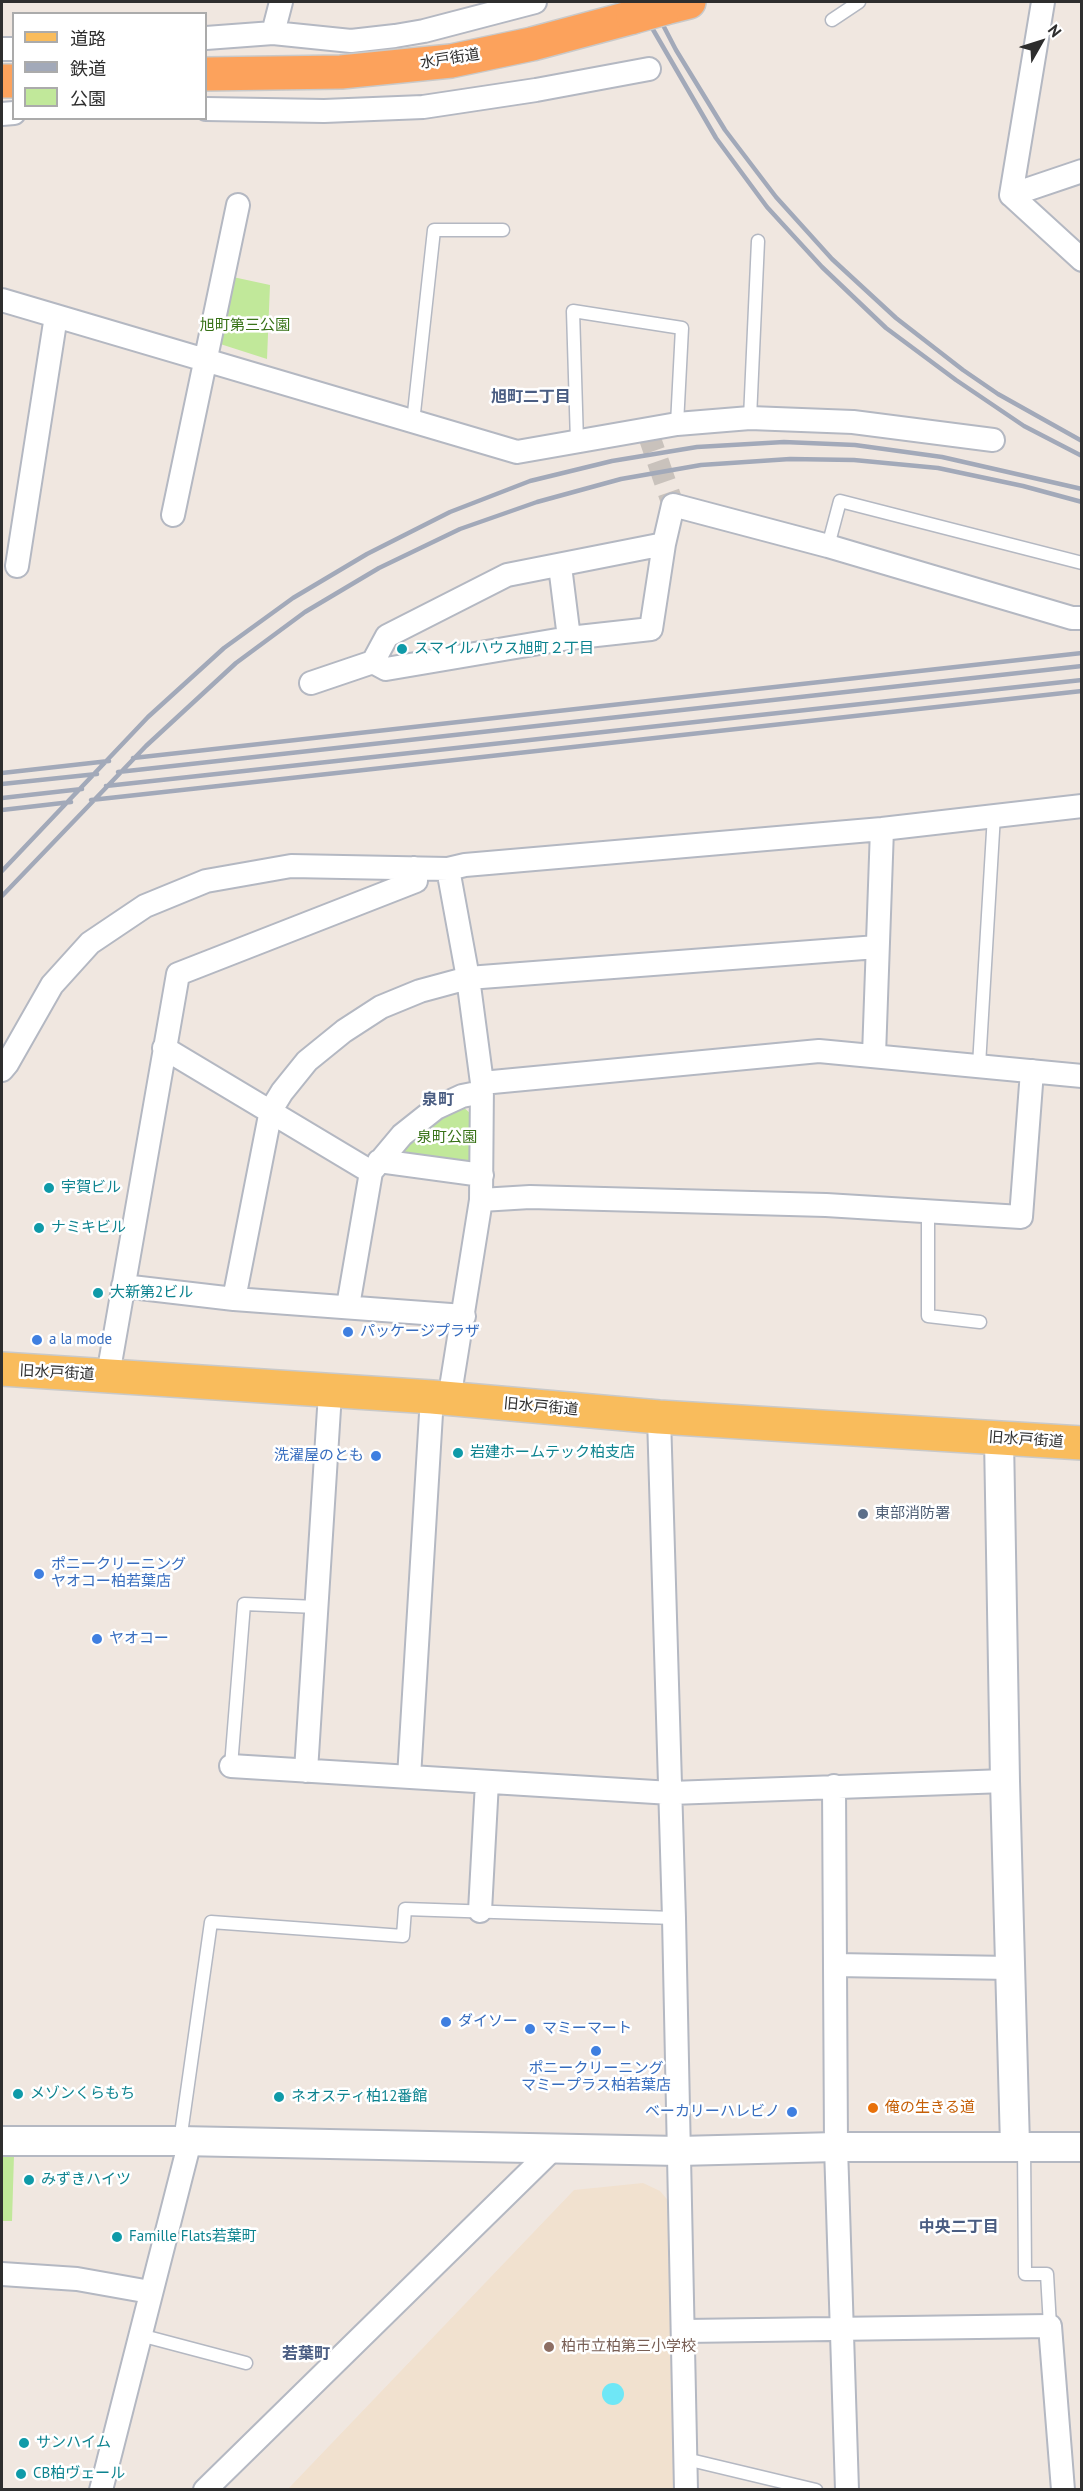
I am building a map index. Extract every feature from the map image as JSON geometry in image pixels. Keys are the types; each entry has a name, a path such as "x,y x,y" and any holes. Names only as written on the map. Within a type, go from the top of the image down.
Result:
{"highway":[{"name":"水戸街道","path":"207,74 341,72 451,61 532,44 677,5"}],"main road":[{"name":"旧水戸街道","path":"2,1370 330,1393 441,1398 659,1417 1082,1443"}],"street":[{"path":"273,33 281,2"},
{"path":"207,38 273,33 351,40 395,36 424,31 535,2"},
{"path":"1011,195 1043,2"},
{"path":"207,109 324,111 423,108 649,69"},
{"path":"1011,195 1082,171"},
{"path":"1011,195 1082,260"},
{"path":"173,515 238,205"},
{"path":"2,300 517,452 677,424 750,418 853,422 993,440"},
{"path":"17,566 56,316"},
{"path":"373,662 386,669 569,638 651,629 664,544 674,505 828,546 1072,618 1082,618"},
{"path":"311,683 373,662 387,636 507,575 664,544"},
{"path":"560,566 569,638"},
{"path":"2,1070 52,985 90,943 145,906 206,881 291,866 448,869 465,865 882,829 1082,806"},
{"path":"874,1055 882,829"},
{"path":"108,1376 178,974 416,881 414,868"},
{"path":"409,1777 441,1398 464,1316 481,1200 482,1088 468,978 448,869"},
{"path":"234,1299 271,1110 307,1061 344,1031 381,1007 407,995 468,978 877,947"},
{"path":"164,1048 271,1110 375,1166 482,1175"},
{"path":"348,1306 375,1166 402,1135 436,1108 482,1088 819,1051 1082,1076"},
{"path":"481,1200 530,1197 826,1205 1021,1217 1032,1071"},
{"path":"123,1286 234,1299 464,1316"},
{"path":"306,1771 330,1393"},
{"path":"659,1417 685,2331 686,2490"},
{"path":"999,1438 1010,1968 1020,2145"},
{"path":"231,1766 671,1792 1005,1781"},
{"path":"480,1911 487,1782"},
{"path":"834,1786 836,2147 847,2490"},
{"path":"836,1965 1010,1968"},
{"path":"2,2141 185,2141 679,2151 1020,2145 1082,2147"},
{"path":"101,2490 185,2141"},
{"path":"205,2490 555,2148"},
{"path":"2,2274 77,2279 150,2292"},
{"path":"685,2331 842,2327 1050,2326 1063,2490"}],"lane":[{"path":"832,20 859,2"},
{"path":"413,422 434,230 503,230"},
{"path":"750,418 758,242"},
{"path":"577,442 573,311 682,328 677,424"},
{"path":"828,546 840,501 1082,563"},
{"path":"979,1065 994,815"},
{"path":"928,1212 928,1316 980,1322"},
{"path":"231,1766 244,1604 317,1607"},
{"path":"185,2141 212,1922 403,1936 405,1909 674,1918"},
{"path":"1020,2145 1025,2274 1047,2274 1050,2326"},
{"path":"140,2334 246,2363"},
{"path":"686,2459 816,2490"}],"shaded area":[{"name":"柏市立柏第三小学校","path":"643,2183 660,2191 672,2205 675,2489 287,2490 574,2190"}],"green space":[{"name":"旭町第三公園","path":"233,277 270,285 267,359 214,342"},
{"name":"泉町公園","path":"460,1104 471,1114 471,1160 461,1165 403,1156 401,1147"},
{"path":"2,2155 14,2155 12,2221 2,2221"}],"water":[{"path":"613,2383 621,2386 624,2394 621,2402 613,2405 605,2402 602,2394 605,2386"}],"tunnel":[{"path":"647,430 673,505"}],"railway":[{"path":"637,2 716,138 767,207 822,267 886,328 956,380 1024,426 1082,456"},
{"path":"651,2 676,50 725,130 776,197 832,259 896,318 963,370 998,394 1082,441"},
{"path":"2,871 148,717 224,648 293,598 367,554 450,512 530,481 612,461 697,447 784,442 855,445 942,457 1082,489"},
{"path":"2,896 146,746 236,663 305,612 379,568 460,529 537,502 621,479 701,465 790,459 854,460 938,468 1023,486 1082,502"},
{"path":"133,758 1082,653"},
{"path":"118,772 1082,666"},
{"path":"106,786 1082,680"},
{"path":"91,800 1082,691"},
{"path":"2,773 109,761"},
{"path":"2,784 97,774"},
{"path":"2,798 82,789"},
{"path":"2,810 71,802"}],"place":[{"name":"スマイルハウス旭町２丁目","path":"402,649"},
{"name":"宇賀ビル","path":"49,1188"},
{"name":"ナミキビル","path":"39,1228"},
{"name":"大新第2ビル","path":"98,1293"},
{"name":"パッケージプラザ","path":"348,1332"},
{"name":"a la mode","path":"37,1340"},
{"name":"岩建ホームテック柏支店","path":"458,1453"},
{"name":"洗濯屋のとも","path":"376,1456"},
{"name":"東部消防署","path":"863,1514"},
{"name":"ポニークリーニング ヤオコー柏若葉店","path":"39,1574"},
{"name":"ヤオコー","path":"97,1639"},
{"name":"ダイソー","path":"446,2022"},
{"name":"マミーマート","path":"530,2029"},
{"name":"ポニークリーニング マミープラス柏若葉店","path":"596,2051"},
{"name":"メゾンくらもち","path":"18,2094"},
{"name":"ネオスティ柏12番館","path":"279,2097"},
{"name":"俺の生きる道","path":"873,2108"},
{"name":"ベーカリーハレビノ","path":"792,2112"},
{"name":"みずきハイツ","path":"29,2180"},
{"name":"Famille Flats若葉町","path":"117,2237"},
{"name":"柏市立柏第三小学校","path":"549,2347"},
{"name":"サンハイム","path":"24,2443"},
{"name":"CB柏ヴェール","path":"21,2474"}],"district":[{"name":"旭町二丁目","path":"531,397"},
{"name":"泉町","path":"438,1100"},
{"name":"中央二丁目","path":"959,2227"},
{"name":"若葉町","path":"306,2354"}]}
